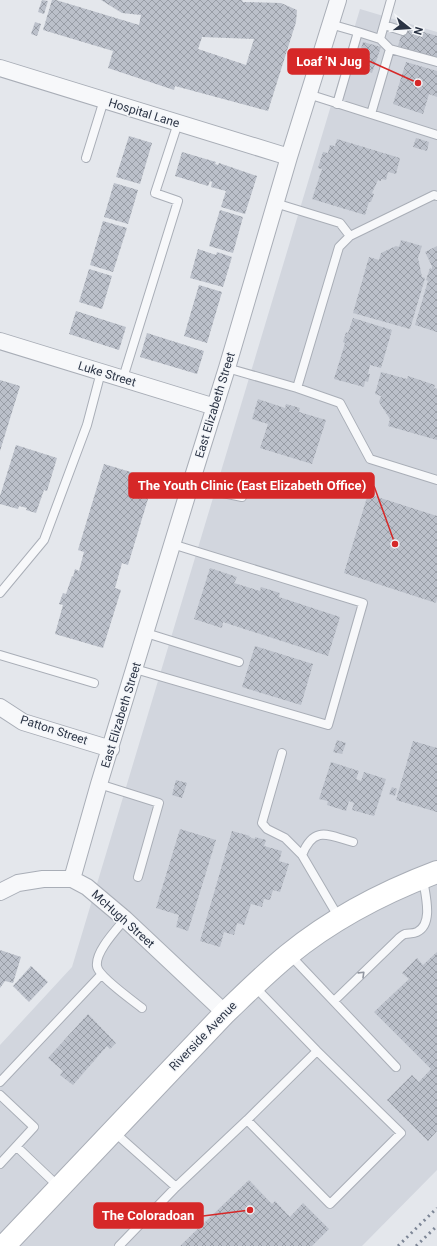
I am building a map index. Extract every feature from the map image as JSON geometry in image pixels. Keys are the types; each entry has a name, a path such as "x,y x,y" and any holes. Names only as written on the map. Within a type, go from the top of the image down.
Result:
{"main road":[{"name":"Riverside Avenue","path":"4,1246 225,1013 289,954 340,919 383,895 430,874"}],"street":[{"name":"East Elizabeth Street","path":"72,879 99,784 227,368 308,94 338,0"},
{"name":"Hospital Lane","path":"0,68 289,157"},
{"name":"Luke Street","path":"0,340 215,407"},
{"name":"Patton Street","path":"0,707 23,722 111,748"},
{"name":"McHugh Street","path":"0,892 18,884 43,879 72,879 87,887 125,919 225,1013"}],"lane":[{"path":"380,39 391,0"},
{"path":"330,24 380,39 390,49 437,62"},
{"path":"384,25 403,31"},
{"path":"337,104 358,32"},
{"path":"371,114 390,49"},
{"path":"308,94 437,135"},
{"path":"86,158 104,100"},
{"path":"123,378 178,201 155,192 178,123"},
{"path":"297,388 338,247 350,236 434,195 437,196"},
{"path":"275,203 340,223 350,236"},
{"path":"227,368 297,388 340,403 370,459 437,480"},
{"path":"0,593 44,540 87,425 101,372"},
{"path":"190,486 242,497"},
{"path":"135,669 328,725 363,603 172,544"},
{"path":"146,633 239,662"},
{"path":"0,655 94,683"},
{"path":"282,753 262,823 267,829 286,838 302,855 340,919"},
{"path":"99,784 159,803 138,877"},
{"path":"302,855 305,847 315,835 322,834 353,842"},
{"path":"334,1001 397,940 405,934 416,932 423,928 427,920 428,913 430,874"},
{"path":"125,919 99,954 97,966 101,975 142,1008"},
{"path":"289,954 396,1067"},
{"path":"0,1082 101,975"},
{"path":"247,1120 330,1204 400,1133 317,1051 254,985"},
{"path":"119,1246 176,1187 317,1051"},
{"path":"0,1094 34,1127 0,1164"},
{"path":"113,1131 176,1187"},
{"path":"17,1147 60,1188"}],"shaded area":[{"path":"360,9 437,32 437,1170 362,1246 0,1246 0,1045 72,967"}],"building":[{"path":"42,0 48,1 44,14 38,12"},
{"path":"52,0 139,25 141,15 122,13 101,0 242,0 243,2 281,3 297,10 296,22 268,111 175,86 174,90 108,68 113,51 43,30","holes":["202,37 254,39 246,65 198,49"]},
{"path":"35,22 41,24 37,36 31,34"},
{"path":"404,26 437,36 437,58 398,46"},
{"path":"363,42 381,47 372,73 355,68"},
{"path":"406,62 437,71 437,97 429,94 423,114 393,104"},
{"path":"129,136 152,143 140,184 116,177"},
{"path":"416,138 429,142 427,151 413,147"},
{"path":"337,139 400,158 396,174 388,172 386,180 378,180 365,215 312,199 322,169 318,168 323,152 328,153 330,145 335,146"},
{"path":"182,152 216,162 215,164 218,165 219,163 257,176 245,214 221,207 226,191 211,187 212,182 210,181 208,186 175,176"},
{"path":"114,183 138,190 128,224 104,217"},
{"path":"220,210 243,217 233,253 209,246"},
{"path":"103,221 127,228 113,272 90,265"},
{"path":"401,240 422,246 418,258 422,277 425,278 410,329 353,313 369,257 379,260 381,253 396,246 399,247"},
{"path":"437,246 437,332 415,325 428,281 426,280 430,268 432,269 425,252"},
{"path":"198,249 216,255 217,252 232,257 223,287 190,278"},
{"path":"89,269 112,276 102,309 79,302"},
{"path":"199,285 222,292 207,343 184,336"},
{"path":"76,311 126,327 119,350 69,334"},
{"path":"353,318 392,330 381,368 370,365 368,382 365,381 364,387 334,379 345,343 343,342 346,332 348,333"},
{"path":"147,333 204,351 197,374 140,357"},
{"path":"381,372 407,379 408,376 435,385 434,388 437,389 437,440 388,426 390,419 379,402 381,396 375,394"},
{"path":"0,380 20,386 0,451"},
{"path":"258,399 285,408 286,404 300,408 299,412 326,420 312,464 260,448 268,424 252,419"},
{"path":"16,445 57,458 47,491 44,490 36,513 19,506 18,509 0,504 0,496"},
{"path":"104,464 154,479 128,565 122,563 115,588 121,590 103,648 55,634 63,605 59,604 63,593 66,594 75,569 79,571 84,552 78,550"},
{"path":"368,494 437,516 436,603 344,573"},
{"path":"210,568 237,577 234,583 260,591 261,587 280,593 279,597 340,617 328,656 223,622 222,628 194,619"},
{"path":"255,646 313,664 301,705 242,687"},
{"path":"337,740 346,743 342,754 333,752"},
{"path":"413,741 437,748 437,812 396,800"},
{"path":"331,762 359,771 356,779 361,781 364,772 386,779 374,816 352,810 354,803 349,801 346,811 327,805 328,801 319,799"},
{"path":"176,780 187,783 182,798 172,795"},
{"path":"392,787 397,789 395,796 389,794"},
{"path":"180,829 216,840 188,931 176,927 179,915 156,908"},
{"path":"232,831 255,839 255,837 266,840 264,846 282,851 279,861 289,864 280,892 273,890 270,900 264,899 262,907 251,904 244,925 237,923 234,935 224,932 220,947 200,941"},
{"path":"0,950 21,957 13,983 5,981 0,988"},
{"path":"437,952 437,1131 428,1141 387,1100 412,1075 419,1082 431,1069 374,1012 409,979 402,973 417,958 423,965"},
{"path":"31,966 48,982 29,1002 13,986"},
{"path":"88,1014 116,1043 110,1049 107,1046 73,1085 60,1075 63,1071 48,1058"},
{"path":"249,1180 272,1204 275,1201 290,1217 303,1203 329,1229 312,1246 180,1246"}],"railway":[{"path":"398,1246 437,1208"},
{"path":"416,1246 437,1226"}],"place":[{"name":"Loaf 'N Jug","path":"418,83"},
{"name":"The Youth Clinic (East Elizabeth Office)","path":"395,544"},
{"name":"The Coloradoan","path":"250,1210"}]}
